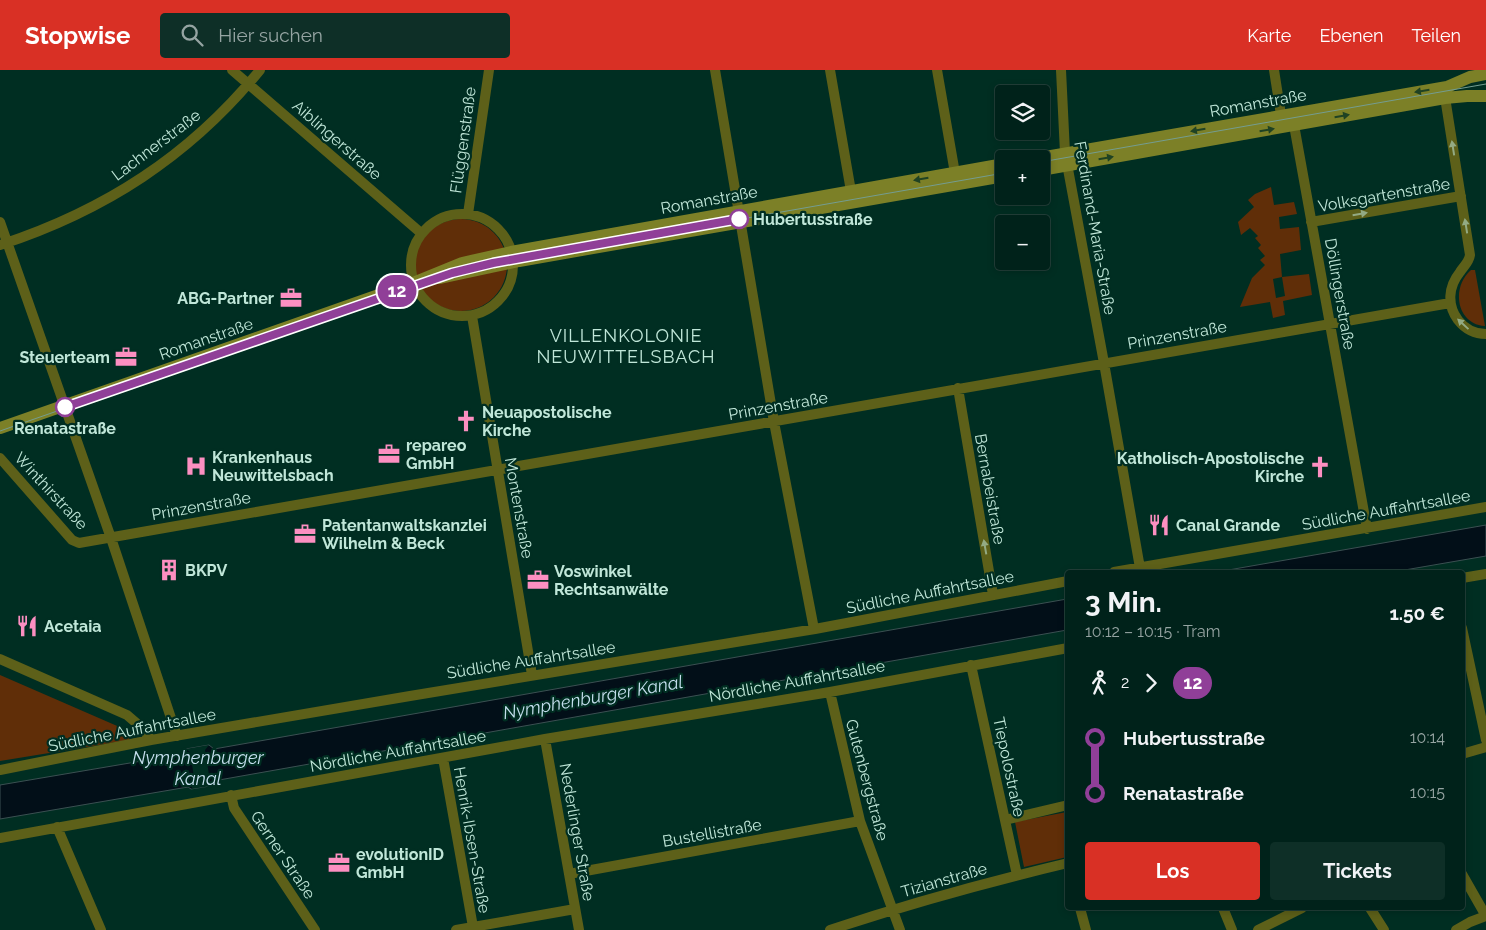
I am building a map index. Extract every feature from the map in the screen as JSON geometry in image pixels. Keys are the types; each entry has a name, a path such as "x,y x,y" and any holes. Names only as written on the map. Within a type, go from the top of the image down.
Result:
{"main road":[{"name":"Romanstraße","path":"1050,159 1066,159 1294,125 1444,93 1470,77 1486,74"},
{"name":"Romanstraße","path":"1050,166 1066,159 1281,116 1444,93 1486,96"},
{"name":"Romanstraße","path":"956,179 995,167"},
{"name":"Romanstraße","path":"0,428 418,282 441,278 512,257 956,179 995,177"}],"street":[{"name":"Aiblingerstraße","path":"232,70 421,233"},
{"name":"Lachnerstraße","path":"4,244 65,220 101,203 138,181 211,123 260,70"},
{"name":"Flüggenstraße","path":"468,214 489,70"},
{"path":"715,70 774,422 814,629"},
{"path":"830,70 852,197"},
{"path":"937,70 956,179"},
{"name":"Ferdinand-Maria-Straße","path":"1061,70 1066,159 1140,568"},
{"path":"1274,70 1281,116 1294,125"},
{"path":"1444,93 1470,256 1455,278 1450,292 1450,303 1462,324 1474,332 1486,334"},
{"name":"Döllingerstraße","path":"1294,125 1366,529"},
{"name":"Volksgartenstraße","path":"1312,222 1461,196"},
{"path":"455,214 468,214 477,216 494,225 506,240 512,257 511,279 503,296 489,309 472,316 453,316 436,310 422,298 410,260 414,246 421,233 431,224 455,214"},
{"path":"0,222 4,244 65,405 177,736"},
{"name":"Prinzenstraße","path":"111,538 255,511 498,471 958,388 1450,303"},
{"name":"Montenstraße","path":"472,316 532,676"},
{"name":"Bernabeistraße","path":"958,388 993,595"},
{"name":"Winthirstraße","path":"0,458 72,540 79,543 111,538"},
{"name":"Südliche Auffahrtsallee","path":"1127,570 1486,507"},
{"path":"1465,578 1486,574"},
{"name":"Südliche Auffahrtsallee","path":"0,770 151,740 814,629 1065,582"},
{"path":"1465,642 1486,740"},
{"name":"Nördliche Auffahrtsallee","path":"0,838 442,758 830,692 1065,649"},
{"path":"0,658 126,715 142,727 151,740"},
{"name":"Tiepolostraße","path":"971,665 1017,875"},
{"name":"Gutenbergstraße","path":"830,692 860,821 900,930"},
{"name":"Nederlinger Straße","path":"545,740 579,930"},
{"path":"1465,753 1486,747"},
{"name":"Henrik-Ibsen-Straße","path":"442,758 473,927"},
{"name":"Gerner Straße","path":"231,796 234,808 315,930"},
{"path":"1005,820 1065,806"},
{"name":"Bustellistraße","path":"569,874 860,821"},
{"path":"58,827 101,930"},
{"name":"Tizianstraße","path":"830,930 892,910 1065,864"},
{"path":"1456,930 1486,916 1465,879"},
{"path":"456,930 575,909"},
{"path":"1081,910 1086,930"},
{"path":"1224,910 1232,930"},
{"path":"1258,930 1298,910"},
{"path":"1371,910 1384,930"}],"shaded area":[{"path":"1271,187 1274,205 1294,202 1297,214 1279,217 1280,229 1299,227 1301,250 1280,254 1282,277 1309,274 1312,295 1283,301 1285,315 1273,318 1270,302 1240,307 1252,278 1265,265 1260,260 1265,256 1258,248 1261,245 1255,238 1258,236 1250,228 1241,235 1238,222 1254,207 1248,200 1255,194","holes":["1282,277 1285,296 1276,298 1273,279"]},
{"path":"461,219 479,222 494,232 504,247 507,265 504,283 494,298 479,308 461,311 443,308 428,298 418,283 415,265 418,247 428,232 443,222"},
{"path":"1471,270 1475,270 1485,326 1475,324 1468,319 1460,304 1461,286"},
{"path":"0,675 131,732 129,740 0,761"},
{"path":"1065,812 1065,857 1024,867 1015,822"}],"water":[{"path":"1486,525 1486,556 1405,570 1228,570"},
{"name":"Nymphenburger Kanal","path":"1065,599 1065,630 219,780 216,785 191,789 188,787 0,819 0,785 183,754 186,749 209,745 214,749"}],"pier":[{"path":"209,745 205,750 210,781 216,785 191,789 195,783 190,752 186,749"}],"tram line":[{"path":"1050,160 1486,84"},
{"path":"0,431 452,273 513,259 995,175"},
{"name":"12","path":"65,407 452,273 493,263 739,219"}],"place":[{"name":"Hubertusstraße","path":"739,219"},
{"name":"ABG-Partner","path":"291,298"},
{"name":"Steuerteam","path":"126,357"},
{"name":"Renatastraße","path":"65,407"},
{"name":"Neuapostolische Kirche","path":"466,421"},
{"name":"repareo GmbH","path":"389,454"},
{"name":"Krankenhaus Neuwittelsbach","path":"196,466"},
{"name":"Katholisch-Apostolische Kirche","path":"1320,467"},
{"name":"Canal Grande","path":"1159,525"},
{"name":"Patentanwaltskanzlei Wilhelm & Beck","path":"305,534"},
{"name":"BKPV","path":"169,570"},
{"name":"Voswinkel Rechtsanwälte","path":"538,580"},
{"name":"Acetaia","path":"27,626"},
{"name":"evolutionID GmbH","path":"339,863"}],"district":[{"name":"VILLENKOLONIE NEUWITTELSBACH","path":"626,345"}]}
